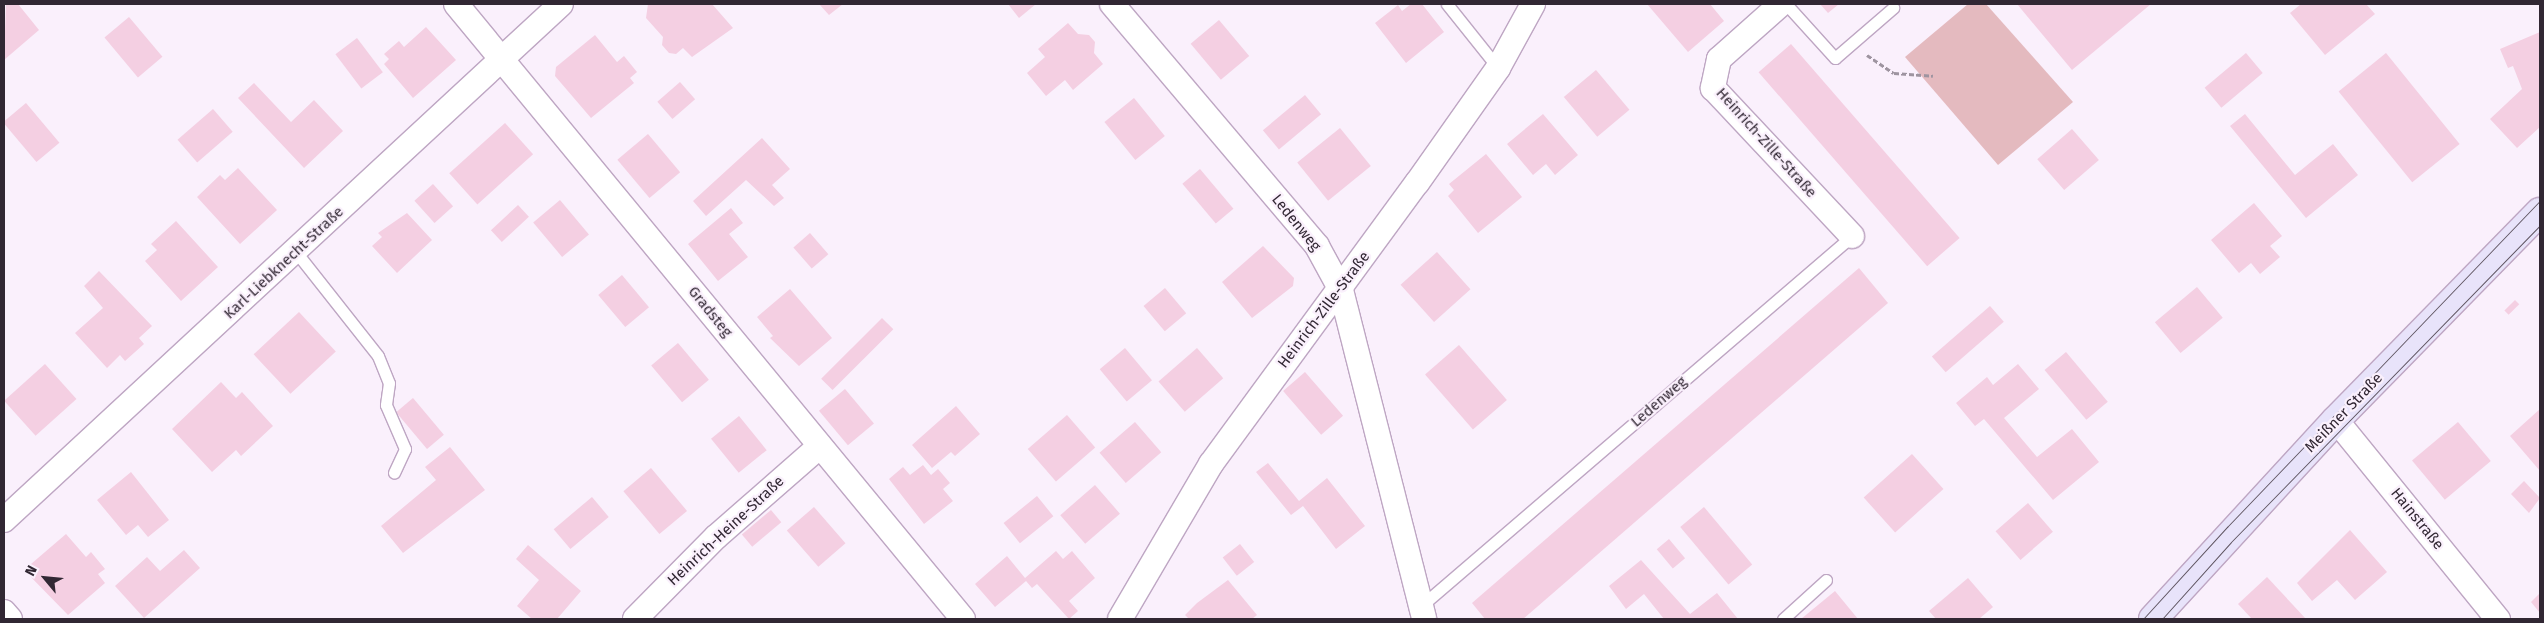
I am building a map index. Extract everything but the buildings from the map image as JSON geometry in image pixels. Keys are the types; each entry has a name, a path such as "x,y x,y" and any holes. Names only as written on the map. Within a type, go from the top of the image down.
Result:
{"main road":[{"name":"Meißner Straße","path":"2153,619 2336,420 2540,212"}],"street":[{"name":"Gradsteg","path":"456,4 964,619"},
{"name":"Karl-Liebknecht-Straße","path":"4,520 504,61 561,4"},
{"name":"Ledenweg","path":"1112,4 1317,246 1341,290 1422,613"},
{"name":"Heinrich-Zille-Straße","path":"1120,619 1211,464 1341,290 1498,68 1533,4"},
{"name":"Heinrich-Zille-Straße","path":"1781,4 1719,59 1713,88 1852,236"},
{"name":"Hainstraße","path":"2336,420 2498,619"},
{"name":"Heinrich-Heine-Straße","path":"635,619 716,536 820,446"},
{"path":"4,612 10,619"}],"lane":[{"path":"1447,4 1498,68"},
{"path":"1786,4 1835,58 1893,8"},
{"name":"Ledenweg","path":"1422,613 1852,236"},
{"path":"296,252 378,356 389,383 386,405 405,449 394,473"},
{"path":"1783,619 1826,580"}],"path":[{"path":"1852,45 1894,73 1933,76"}],"shaded area":[{"path":"1968,4 1986,4 2073,102 1998,165 1905,57"}],"tram line":[{"path":"2143,619 2227,527 2540,201"},
{"path":"2162,619 2231,542 2540,225"}]}
